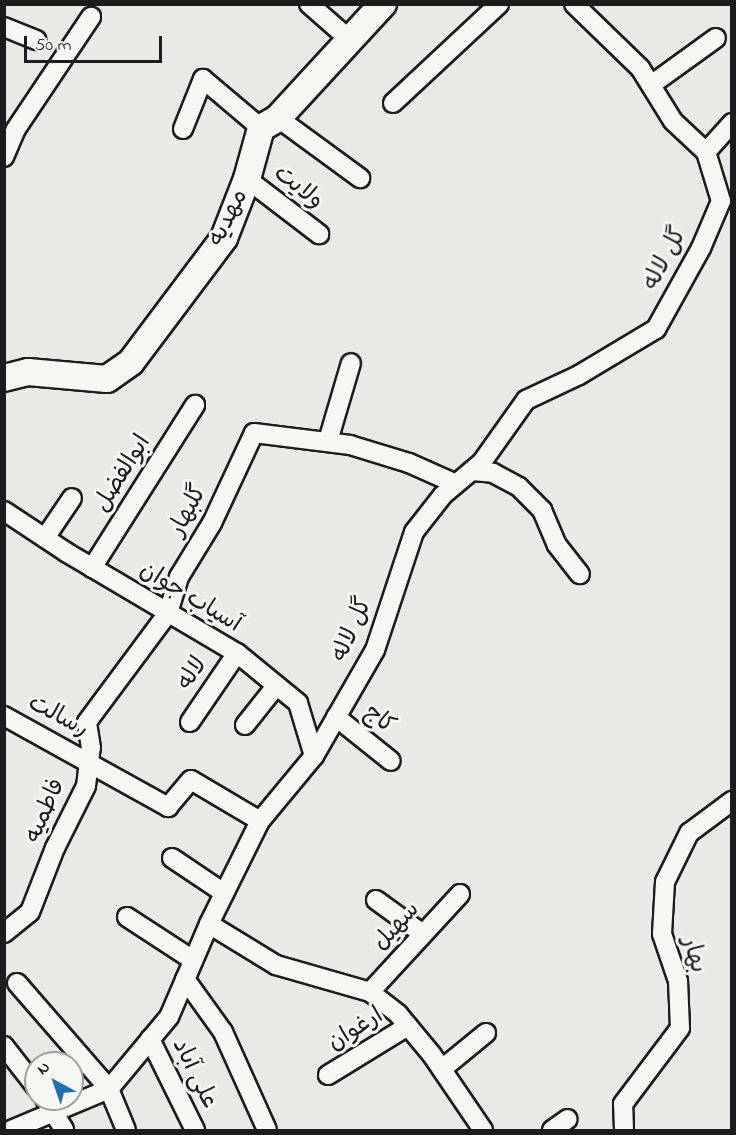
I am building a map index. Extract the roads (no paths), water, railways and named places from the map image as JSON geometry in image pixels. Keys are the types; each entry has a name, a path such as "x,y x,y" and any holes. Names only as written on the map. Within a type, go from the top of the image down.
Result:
{"street":[{"path":"309,4 350,40"},
{"name":"مهدیه","path":"4,378 28,372 107,379 131,362 224,238 269,123 383,4"},
{"path":"393,103 499,4"},
{"path":"574,4 640,68 673,121 706,152 732,123"},
{"path":"4,157 16,129 91,17"},
{"path":"4,27 36,40"},
{"path":"651,85 716,38"},
{"path":"183,129 203,79 269,123 360,178"},
{"name":"گل لاله","path":"84,1096 109,1089 169,1017 209,924 260,821 314,756 375,650 414,532 456,484 472,471 526,400 579,375 656,329 701,248 721,201 706,152"},
{"name":"ولایت","path":"247,179 320,234"},
{"path":"351,363 328,441 409,463 456,484"},
{"name":"ابوالفضل","path":"92,568 195,405"},
{"name":"گلبهار","path":"168,613 179,577 212,523 254,433 328,441"},
{"path":"472,471 493,473 519,487 542,510 558,545 580,574"},
{"path":"45,538 72,498"},
{"name":"آسیاب جوان","path":"4,511 92,568 237,653 298,703 314,756"},
{"name":"فاطمیه","path":"4,933 30,912 55,848 86,786 90,760 87,722 168,613"},
{"name":"لاله","path":"190,722 237,653"},
{"path":"245,725 276,686"},
{"name":"رسالت","path":"4,716 90,760 168,807 191,780 260,821"},
{"name":"کاج","path":"336,717 391,761"},
{"name":"بهار","path":"624,1131 623,1104 680,1028 678,981 662,934 666,882 689,833 729,808"},
{"path":"172,858 224,893"},
{"name":"سهیل","path":"370,992 460,894"},
{"path":"376,900 423,934"},
{"path":"127,918 193,960"},
{"path":"209,924 276,965 370,992 408,1026 442,1069 483,1131"},
{"path":"185,979 223,1032 267,1131"},
{"path":"17,983 109,1089 126,1131"},
{"name":"ارغوان","path":"328,1075 408,1026"},
{"path":"442,1069 486,1033"},
{"name":"علی آباد","path":"150,1040 195,1131"},
{"path":"4,1046 24,1072"},
{"name":"گل لاله","path":"11,1131 43,1111"},
{"path":"54,1111 64,1131"},
{"path":"552,1131 568,1119"}]}
